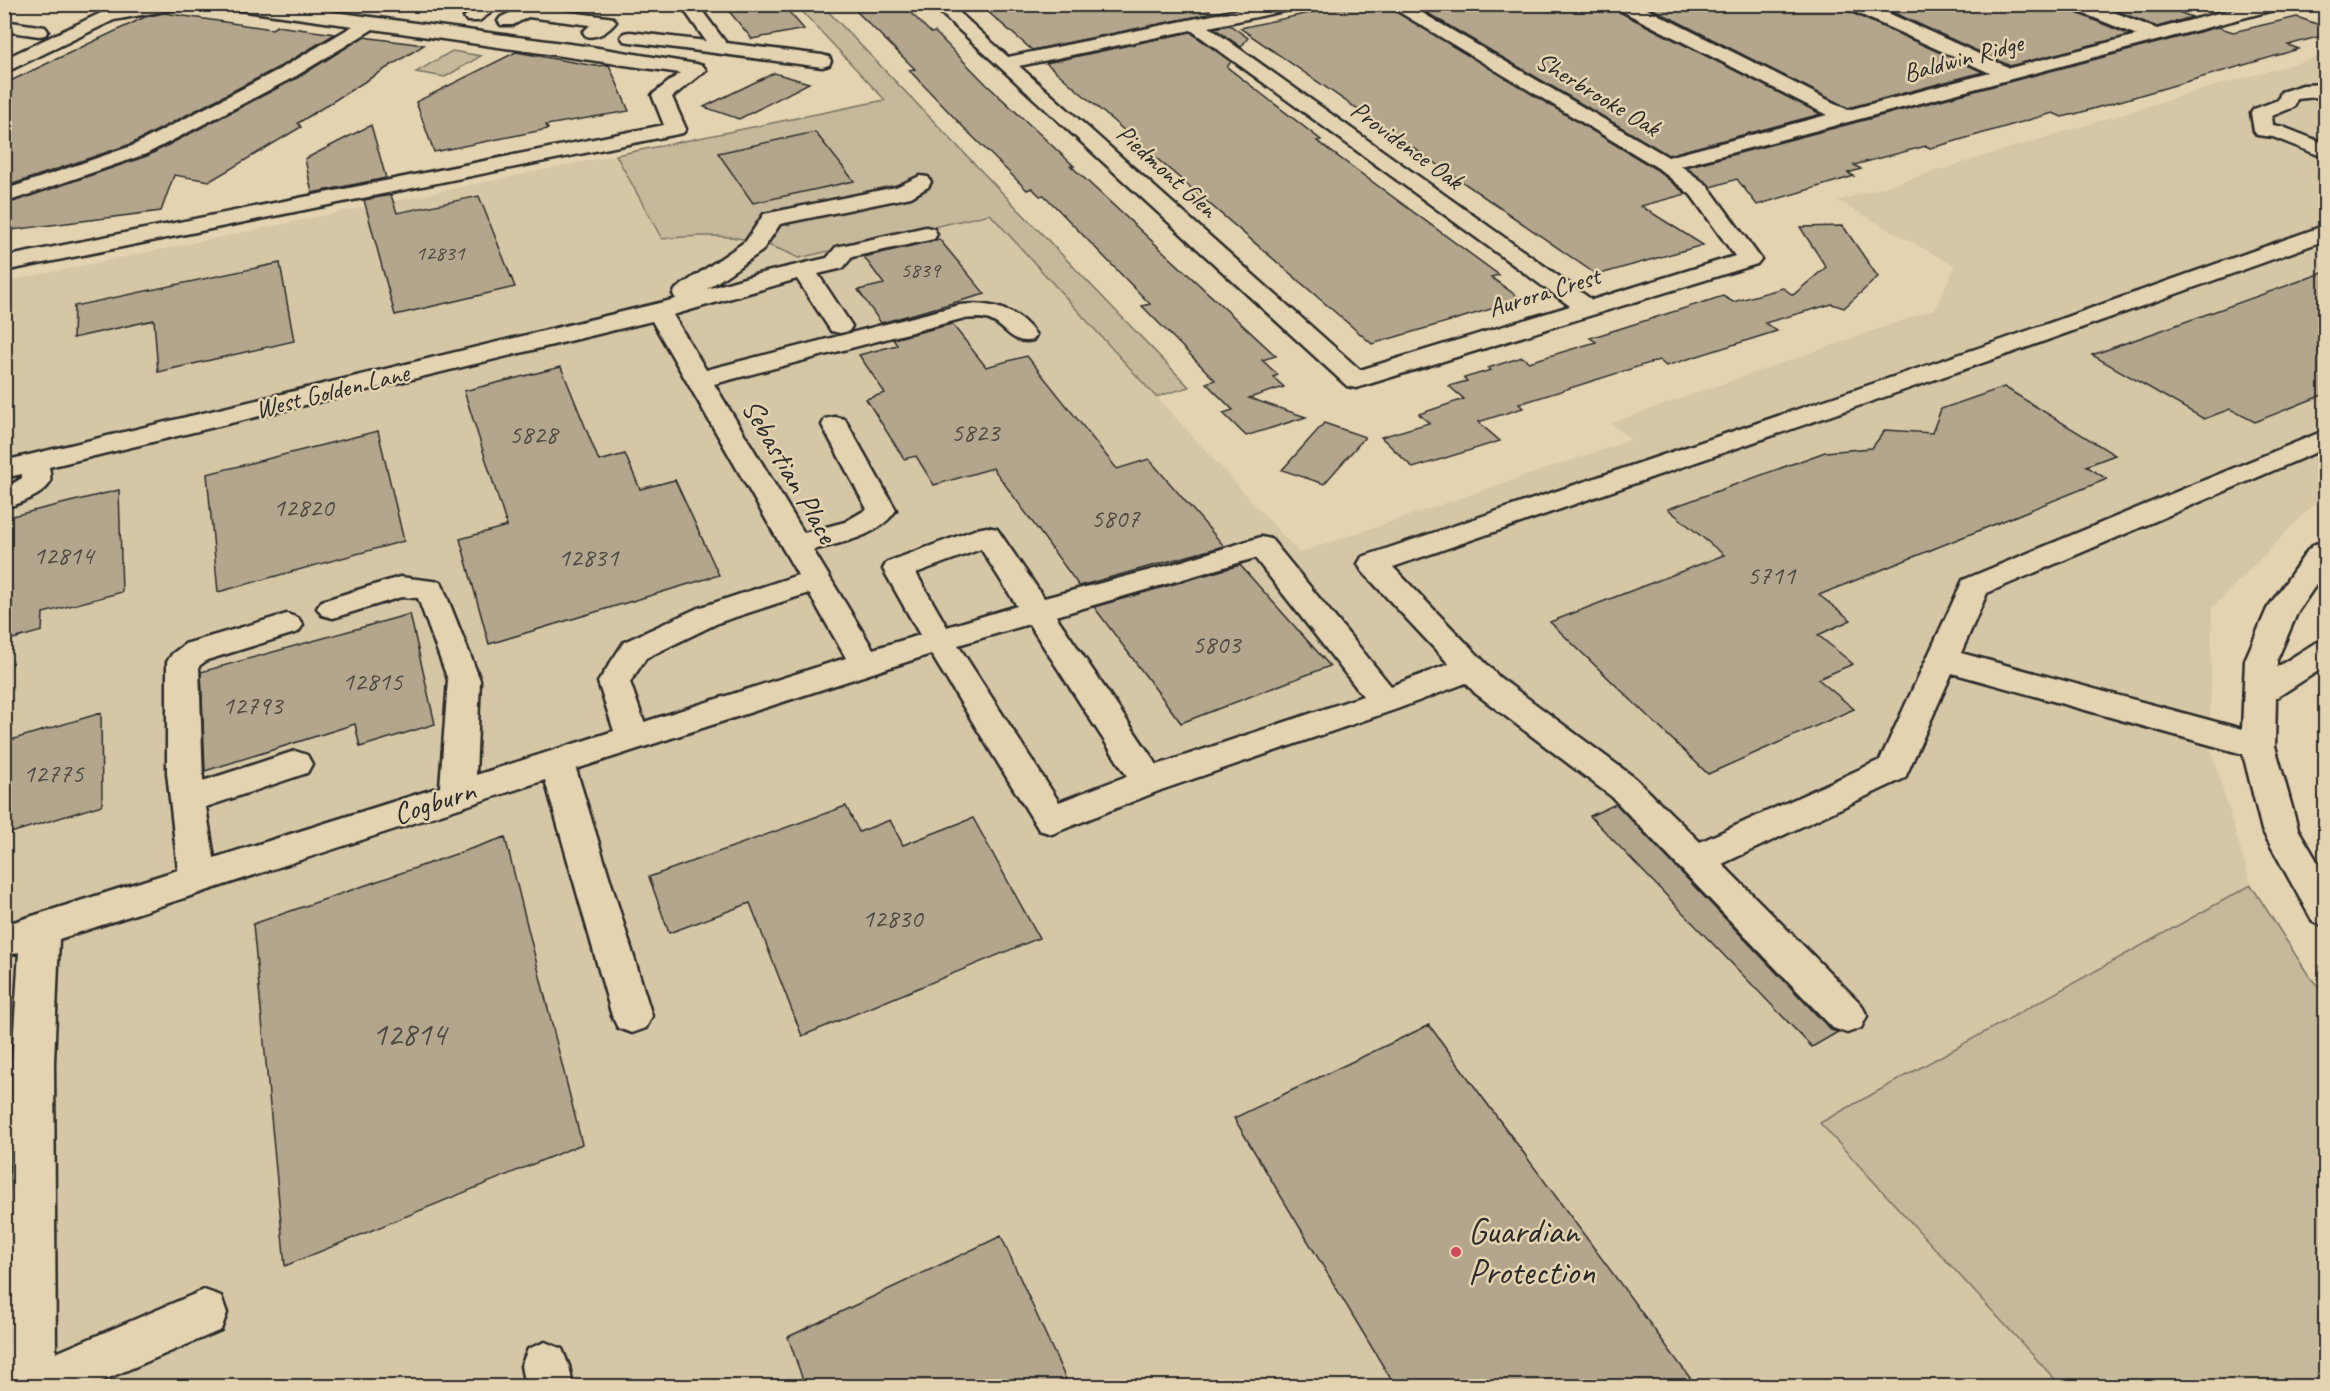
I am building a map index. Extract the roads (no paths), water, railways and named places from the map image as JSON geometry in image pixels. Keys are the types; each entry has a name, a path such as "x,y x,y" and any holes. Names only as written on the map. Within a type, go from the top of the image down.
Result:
{"street":[{"path":"4,46 90,8 123,4"},
{"path":"4,67 109,16 175,4"},
{"path":"4,264 676,129 662,95 696,69 232,4"},
{"path":"473,17 495,4"},
{"path":"688,4 720,48"},
{"name":"Piedmont Glen","path":"939,4 1356,380"},
{"path":"1005,63 1294,4"},
{"name":"Sherbrooke Oak","path":"1394,4 1665,164 1699,190 1749,259"},
{"path":"1622,4 1846,117"},
{"path":"1852,4 2009,74"},
{"path":"2076,4 2157,36"},
{"name":"Baldwin Ridge","path":"1665,164 2275,4"},
{"path":"451,14 822,61"},
{"path":"4,197 139,150 289,72 370,23"},
{"name":"Providence Oak","path":"1195,25 1588,308"},
{"path":"4,26 39,31"},
{"path":"2325,90 2303,91 2288,96 2287,103 2261,113 2264,131 2276,131 2325,152"},
{"path":"659,312 754,246 772,219 903,192 920,182"},
{"path":"1847,1016 1623,787 1487,685 1373,564 2005,347 2325,232"},
{"name":"West Golden Lane","path":"4,470 659,312 765,279 835,263 844,252 926,234"},
{"name":"Aurora Crest","path":"1356,380 1749,259"},
{"path":"803,270 840,326"},
{"path":"699,380 960,312 978,310 999,313 1024,335"},
{"name":"Sebastian Place","path":"659,312 865,663"},
{"path":"796,546 862,525 877,517 882,510 835,425"},
{"path":"1695,860 1893,769 1974,587 2325,438"},
{"path":"4,499 14,496 36,481 35,462"},
{"path":"1149,781 987,536 898,569 939,641 1052,820 1149,781 1385,701 1471,668"},
{"name":"Cogburn","path":"22,935 865,663 1035,611 1208,564 1261,546 1385,701"},
{"path":"2325,551 2283,609 2261,660 2258,746 2280,830 2325,911"},
{"path":"633,737 614,682 635,650 709,615 816,580"},
{"path":"333,608 400,587 429,589 464,680 457,794"},
{"path":"198,878 184,773 183,662 196,652 287,625"},
{"path":"2259,693 2325,651"},
{"path":"1941,659 2258,746"},
{"path":"557,762 632,1016"},
{"path":"187,800 295,764"},
{"path":"22,935 33,1063 34,1386 204,1313"}],"place":[{"name":"Guardian Protection","path":"1456,1252"}]}
